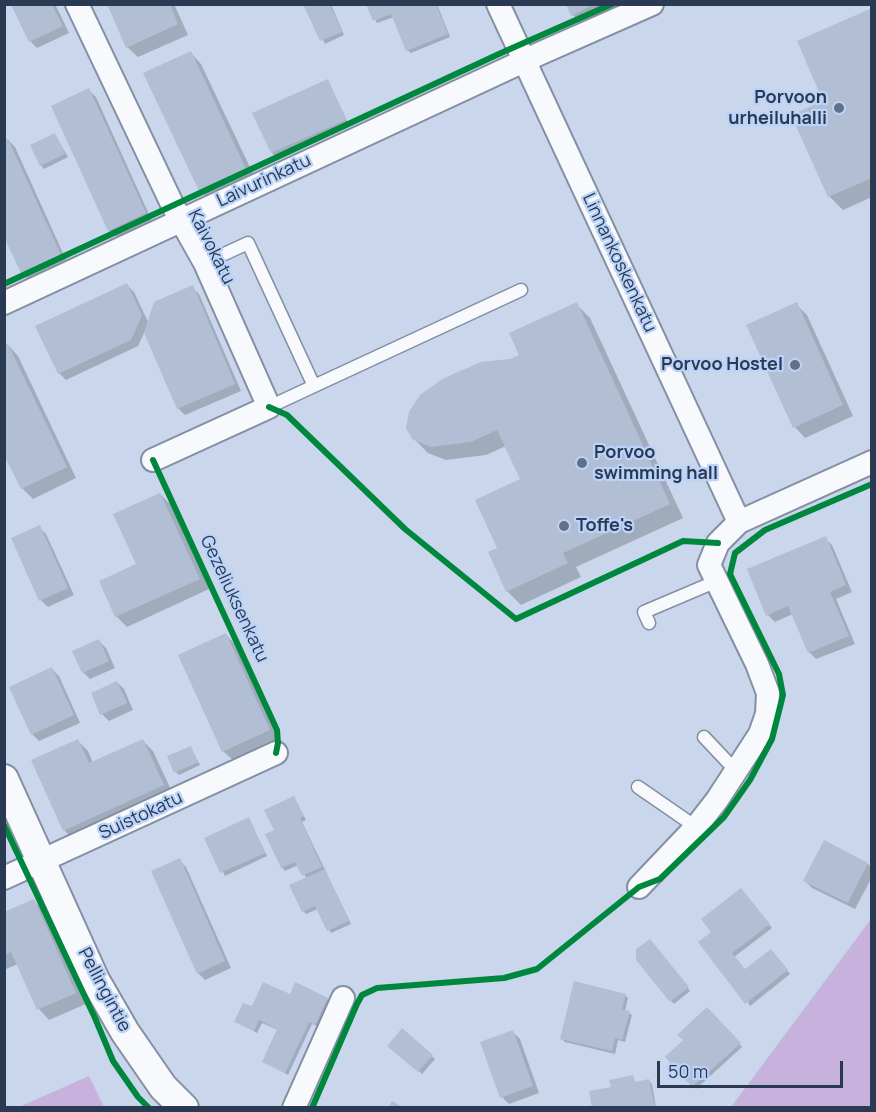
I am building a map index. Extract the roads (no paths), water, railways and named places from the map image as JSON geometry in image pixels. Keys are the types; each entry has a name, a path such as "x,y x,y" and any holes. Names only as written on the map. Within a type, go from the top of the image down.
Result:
{"street":[{"name":"Kaivokatu","path":"77,4 180,220 205,263 269,406"},
{"name":"Linnankoskenkatu","path":"498,4 739,522"},
{"name":"Laivurinkatu","path":"4,303 524,61 652,4"},
{"path":"153,460 269,406"},
{"path":"639,887 696,827 737,772 760,734 766,714 768,693 757,664 709,565 718,543 739,522 872,462"},
{"name":"Suistokatu","path":"4,878 276,753"},
{"name":"Pellingintie","path":"4,779 95,980 125,1032 163,1087 184,1107"},
{"path":"294,1107 343,998"}],"lane":[{"path":"205,263 248,243 314,386"},
{"path":"269,406 521,290"},
{"path":"649,623 644,612 717,580"},
{"path":"704,737 737,772"},
{"path":"638,787 696,827"}],"place":[{"name":"Porvoon urheiluhalli","path":"839,108"},
{"name":"Porvoo Hostel","path":"795,365"},
{"name":"Porvoo swimming hall","path":"582,463"},
{"name":"Toffe's","path":"564,526"}]}
